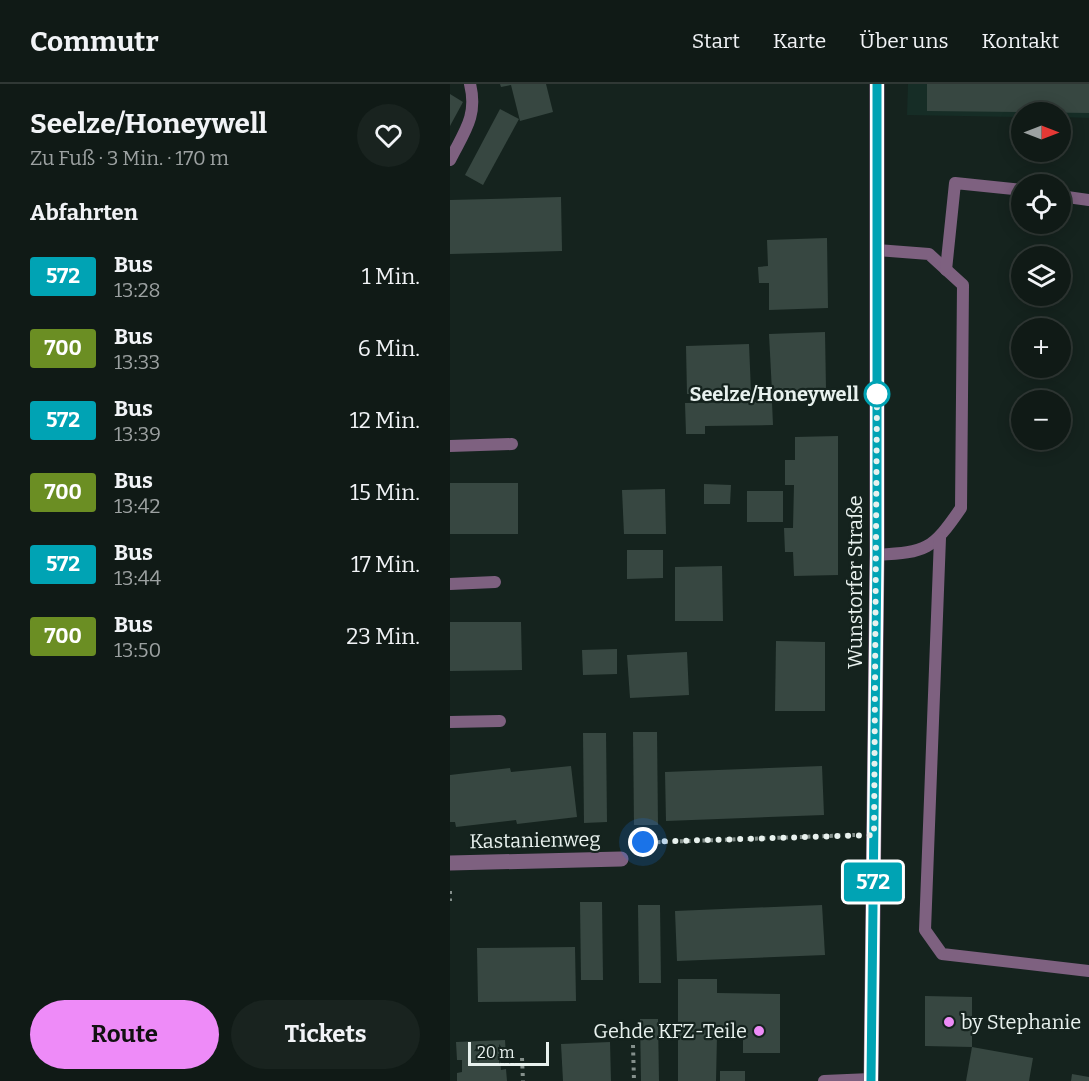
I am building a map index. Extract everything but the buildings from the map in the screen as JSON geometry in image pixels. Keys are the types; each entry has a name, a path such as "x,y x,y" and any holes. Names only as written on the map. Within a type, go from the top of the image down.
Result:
{"street":[{"name":"Wunstorfer Straße","path":"871,1080 877,555 877,84"},
{"name":"Kastanienweg","path":"450,863 621,859"}],"lane":[{"path":"450,160 472,117 473,98 470,84"},
{"path":"946,270 955,183 1011,189"},
{"path":"1071,198 1089,200"},
{"path":"877,250 928,254 963,285 961,508 940,538 928,548 912,553 877,555"},
{"path":"450,446 512,444"},
{"path":"940,538 925,930 942,954 1089,971"},
{"path":"450,584 495,582"},
{"path":"450,722 500,721"},
{"path":"824,1081 871,1080"}],"path":[{"path":"632,843 874,835"},
{"path":"450,891 450,901"},
{"path":"633,1045 634,1081"},
{"path":"522,1058 523,1081"}],"shaded area":[{"path":"908,84 1089,84 1089,118 1071,117 1071,102 1011,102 1011,117 907,115"}],"bus line":[{"name":"572","path":"871,1081 877,555 877,84"}],"place":[{"name":"Seelze/Honeywell","path":"877,394"},
{"name":"by Stephanie","path":"949,1022"},
{"name":"Gehde KFZ-Teile","path":"759,1031"}],"route":[{"path":"643,842 874,835 877,394"}]}
